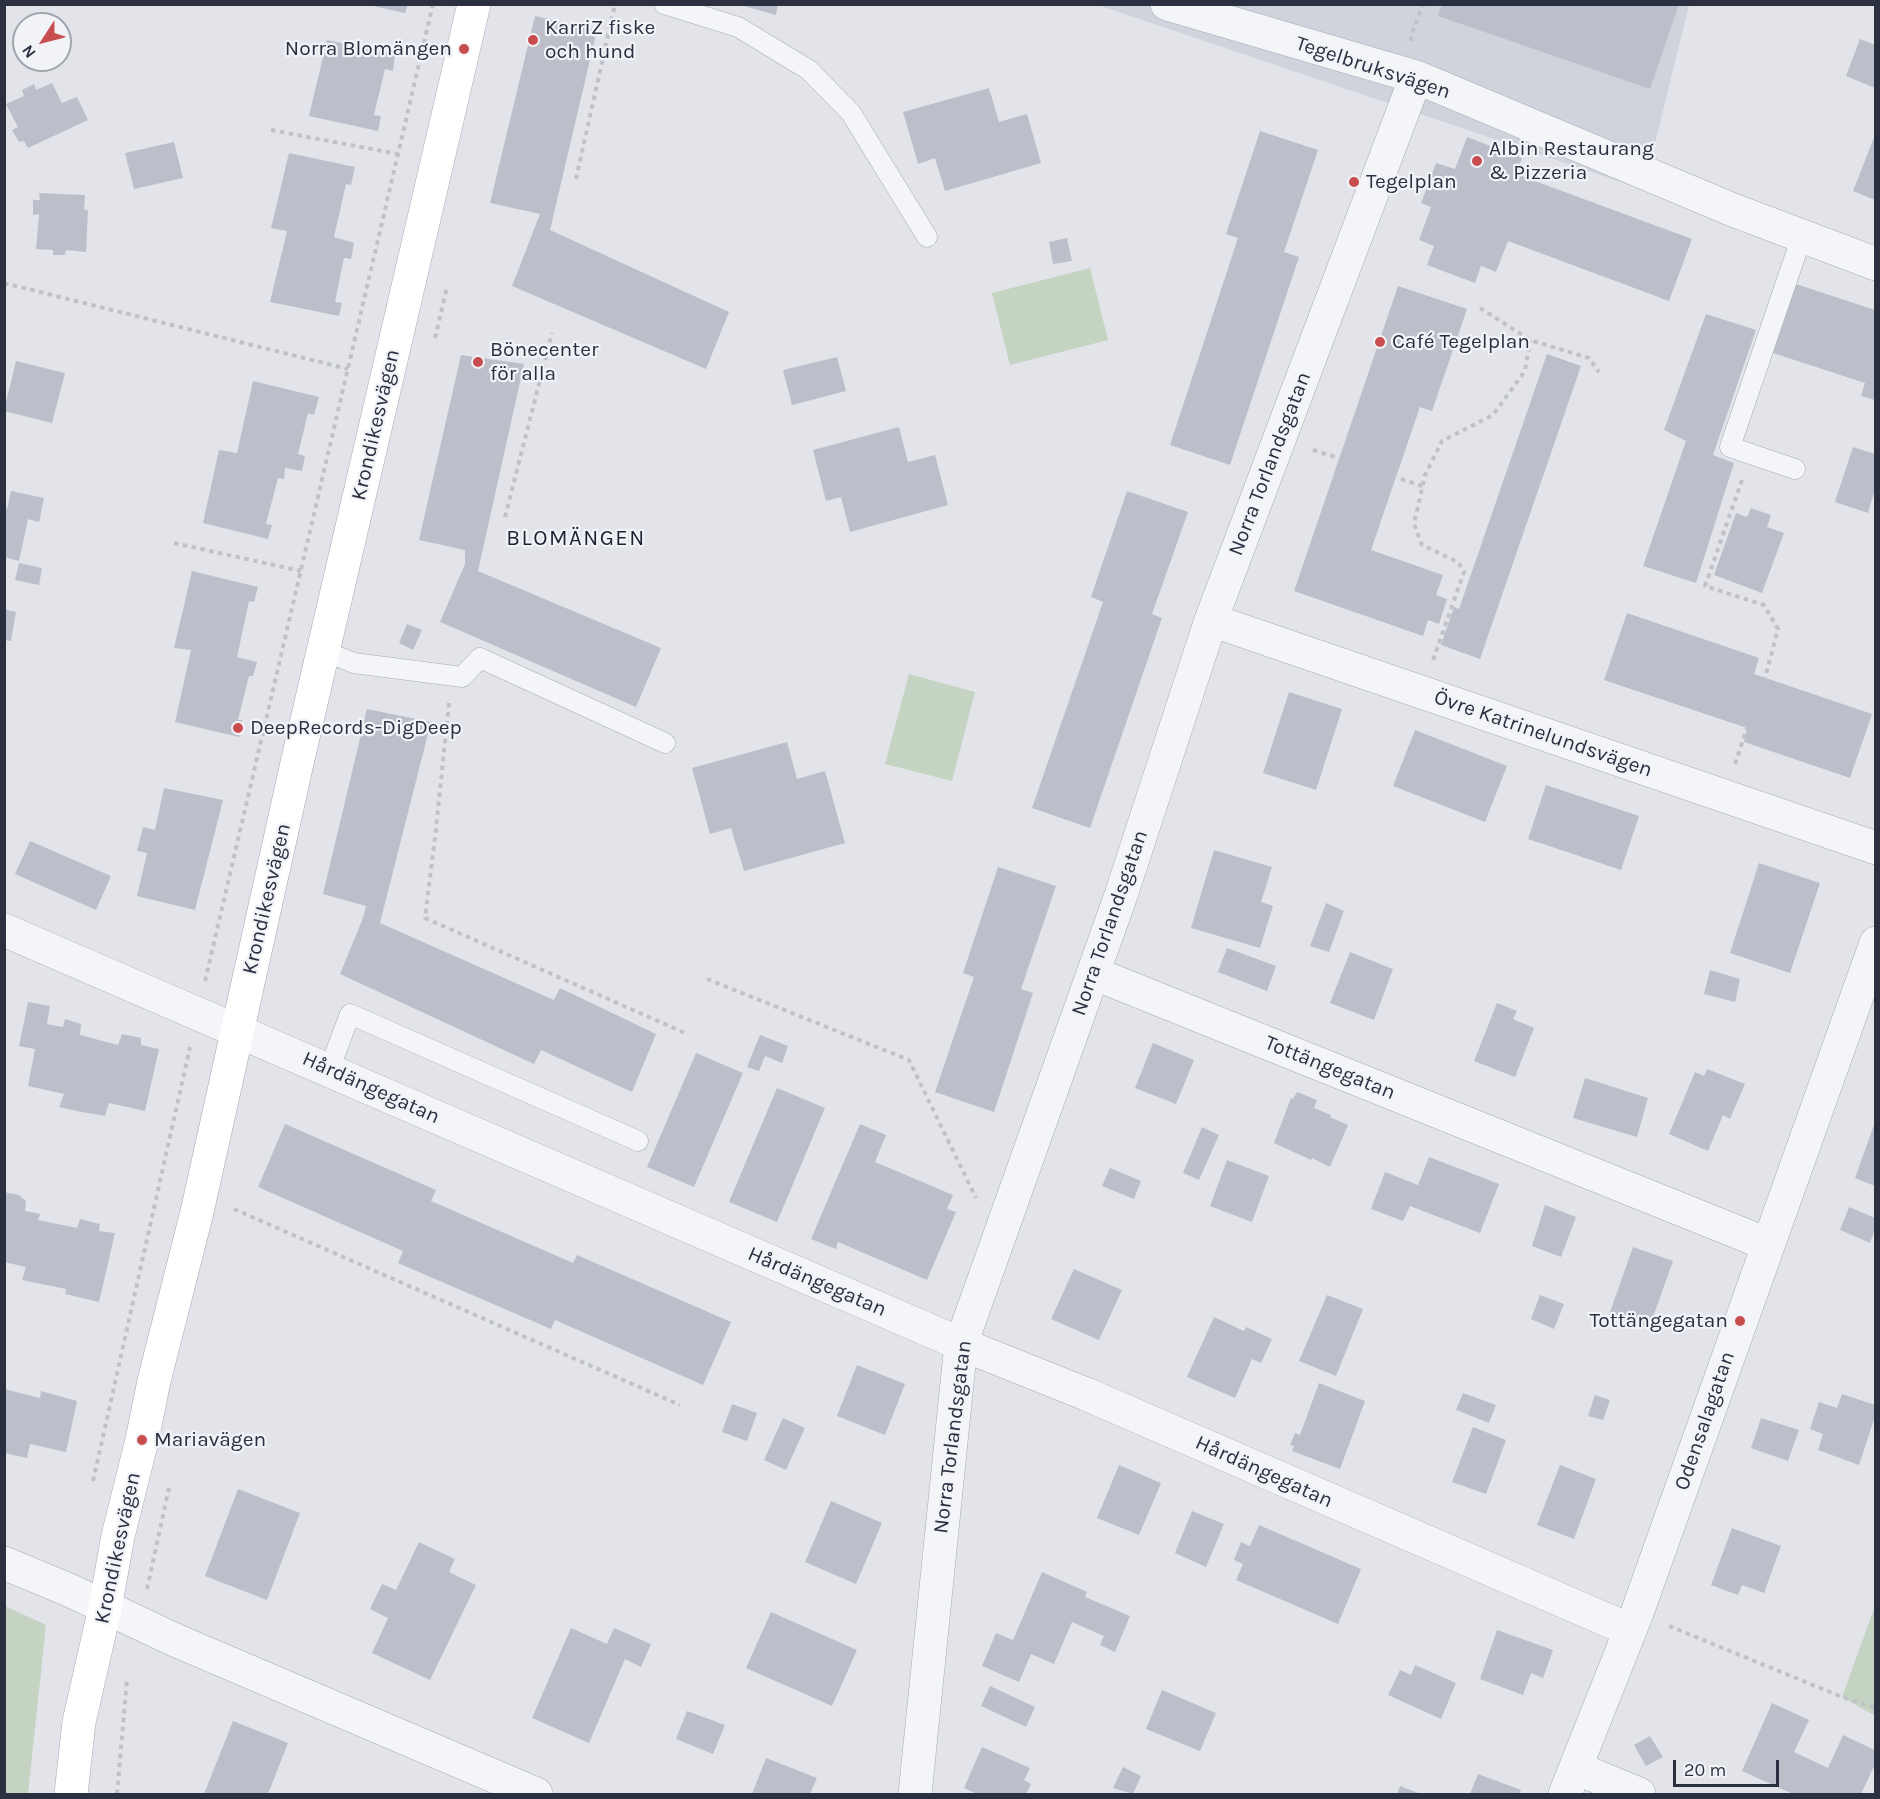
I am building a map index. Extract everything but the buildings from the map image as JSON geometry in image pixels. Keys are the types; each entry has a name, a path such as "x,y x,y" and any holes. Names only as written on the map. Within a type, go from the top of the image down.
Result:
{"street":[{"name":"Krondikesvägen","path":"71,1794 79,1722 105,1608 118,1536 199,1197 474,4"},
{"name":"Tegelbruksvägen","path":"1167,4 1416,77 1722,206 1875,264"},
{"name":"Norra Torlandsgatan","path":"915,1794 961,1344 1093,973 1211,620 1416,77"},
{"name":"Övre Katrinelundsvägen","path":"1211,620 1875,848"},
{"name":"Hårdängegatan","path":"4,930 961,1344 1634,1622"},
{"name":"Odensalagatan","path":"1570,1781 1634,1622 1875,943"},
{"name":"Tottängegatan","path":"1093,973 1767,1244"},
{"path":"4,1563 69,1590 175,1640 536,1794"},
{"path":"1570,1781 1639,1794"}],"lane":[{"path":"664,4 738,27 809,70 851,113 927,237"},
{"path":"1795,469 1730,447 1802,237"},
{"path":"324,651 354,663 462,677 480,658 665,743"},
{"path":"329,1070 350,1014 638,1141"}],"path":[{"path":"92,1486 198,1013 433,4"},
{"path":"576,179 615,4"},
{"path":"271,130 398,154"},
{"path":"4,284 348,369"},
{"path":"1480,308 1530,340 1589,358 1599,372"},
{"path":"505,517 552,333"},
{"path":"1422,692 1464,572 1458,561 1422,544 1414,524 1425,475 1442,441 1492,415 1525,371 1530,340"},
{"path":"1750,453 1705,586 1764,605 1778,629 1765,678"},
{"path":"1401,479 1422,486"},
{"path":"174,543 301,571"},
{"path":"451,675 436,829 424,918 685,1033"},
{"path":"707,979 909,1060 997,1242"},
{"path":"199,1197 232,1208 680,1405"},
{"path":"1634,1622 1875,1708"}],"shaded area":[{"path":"1098,5 1689,5 1651,160 1639,188"}],"green space":[{"path":"1090,268 1108,340 1010,365 992,293"},
{"path":"909,674 975,692 952,781 885,764"},
{"path":"5,1606 46,1625 28,1794 5,1794"},
{"path":"1875,1606 1875,1716 1842,1697"}],"place":[{"name":"KarriZ fiske och hund","path":"533,40"},
{"name":"Norra Blomängen","path":"464,49"},
{"name":"Albin Restaurang & Pizzeria","path":"1477,161"},
{"name":"Tegelplan","path":"1354,182"},
{"name":"Café Tegelplan","path":"1380,342"},
{"name":"Bönecenter för alla","path":"478,362"},
{"name":"DeepRecords-DigDeep","path":"238,728"},
{"name":"Tottängegatan","path":"1740,1321"},
{"name":"Mariavägen","path":"142,1440"}],"district":[{"name":"BLOMÄNGEN","path":"576,539"}]}
